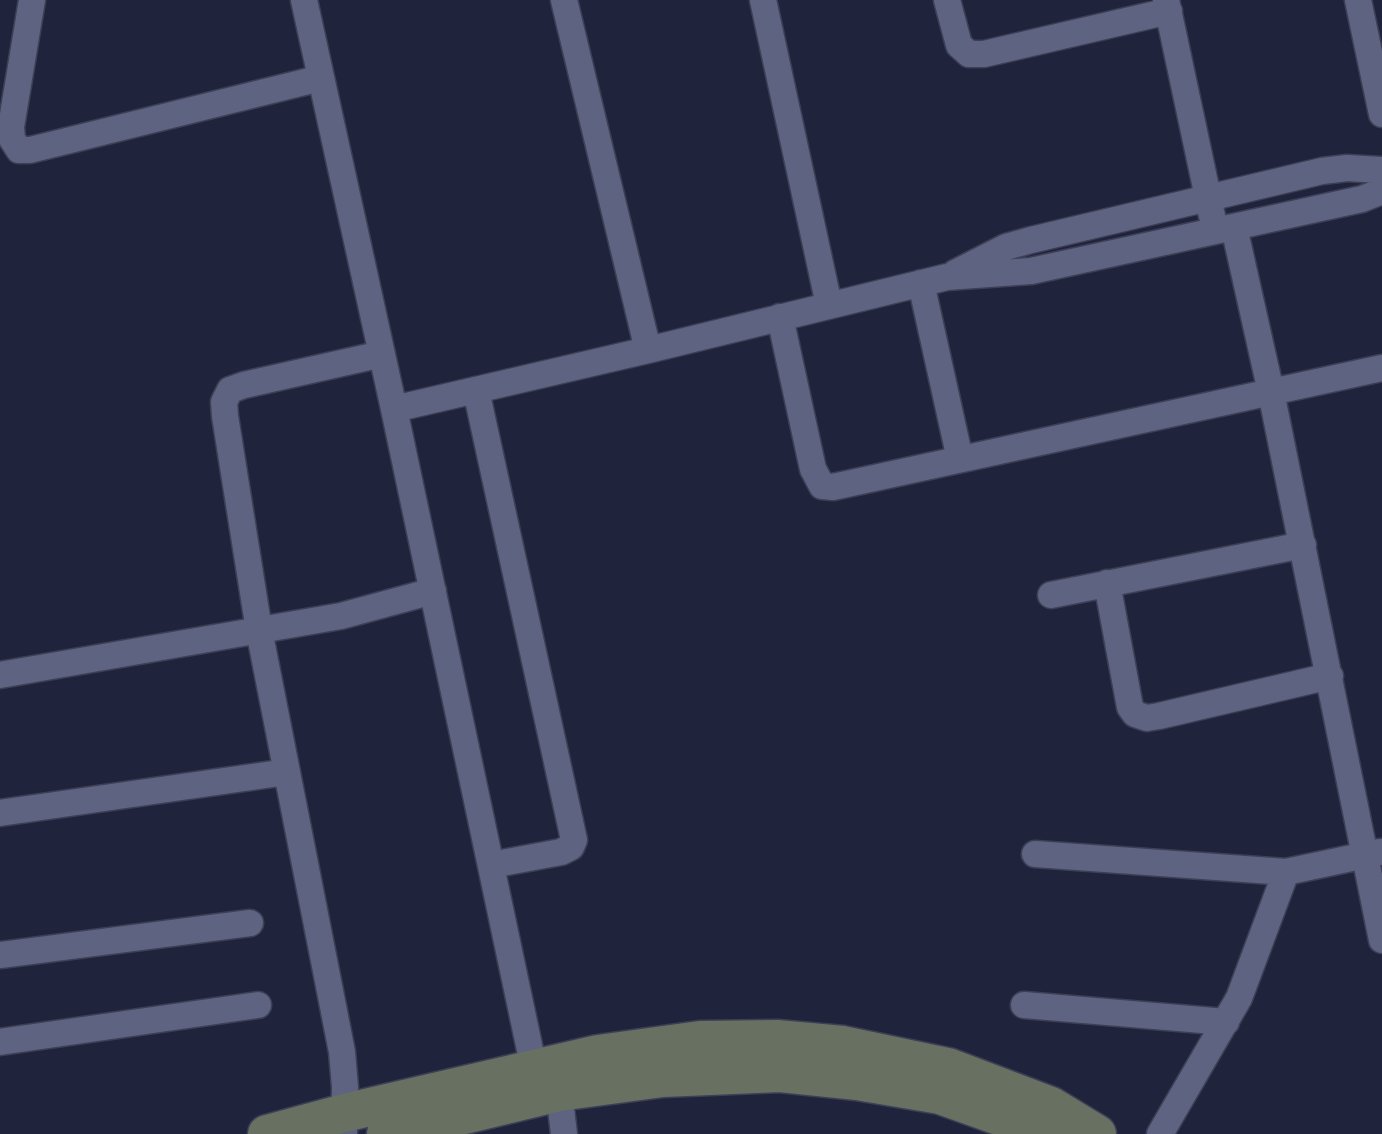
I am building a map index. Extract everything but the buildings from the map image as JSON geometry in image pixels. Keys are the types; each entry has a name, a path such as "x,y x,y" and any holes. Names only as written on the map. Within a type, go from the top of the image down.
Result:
{"street":[{"path":"32,0 11,127 12,139 19,150 321,78"},
{"path":"304,0 491,865 544,1086 564,1134"},
{"path":"564,0 648,350"},
{"path":"763,0 829,305"},
{"path":"947,0 959,45 969,54 984,54 1168,5 1208,198 1225,229 1271,392 1330,676 1373,853 1382,940"},
{"path":"1358,0 1382,114"},
{"path":"947,277 1006,247 1322,171 1347,168 1382,170"},
{"path":"394,409 947,277 1031,271 1362,199 1382,191"},
{"path":"921,283 960,459"},
{"path":"780,317 813,469 822,486 833,487 1382,368"},
{"path":"344,1124 342,1052 260,630 224,402 230,390 244,385 382,354"},
{"path":"476,390 574,839 571,847 561,852 491,865"},
{"path":"1051,595 1303,545"},
{"path":"1107,583 1130,707 1135,714 1147,718 1159,716 1330,676"},
{"path":"0,675 341,616 433,591"},
{"path":"0,813 287,772"},
{"path":"1034,854 1286,872 1373,853"},
{"path":"1160,1134 1226,1022 1251,971 1286,872"},
{"path":"0,955 250,923"},
{"path":"0,1042 258,1005"},
{"path":"1024,1005 1226,1022"},
{"path":"267,1134 344,1124 544,1086 780,1073 857,1081 940,1095 1046,1126 1097,1134"},
{"path":"386,1134 544,1086"}]}
